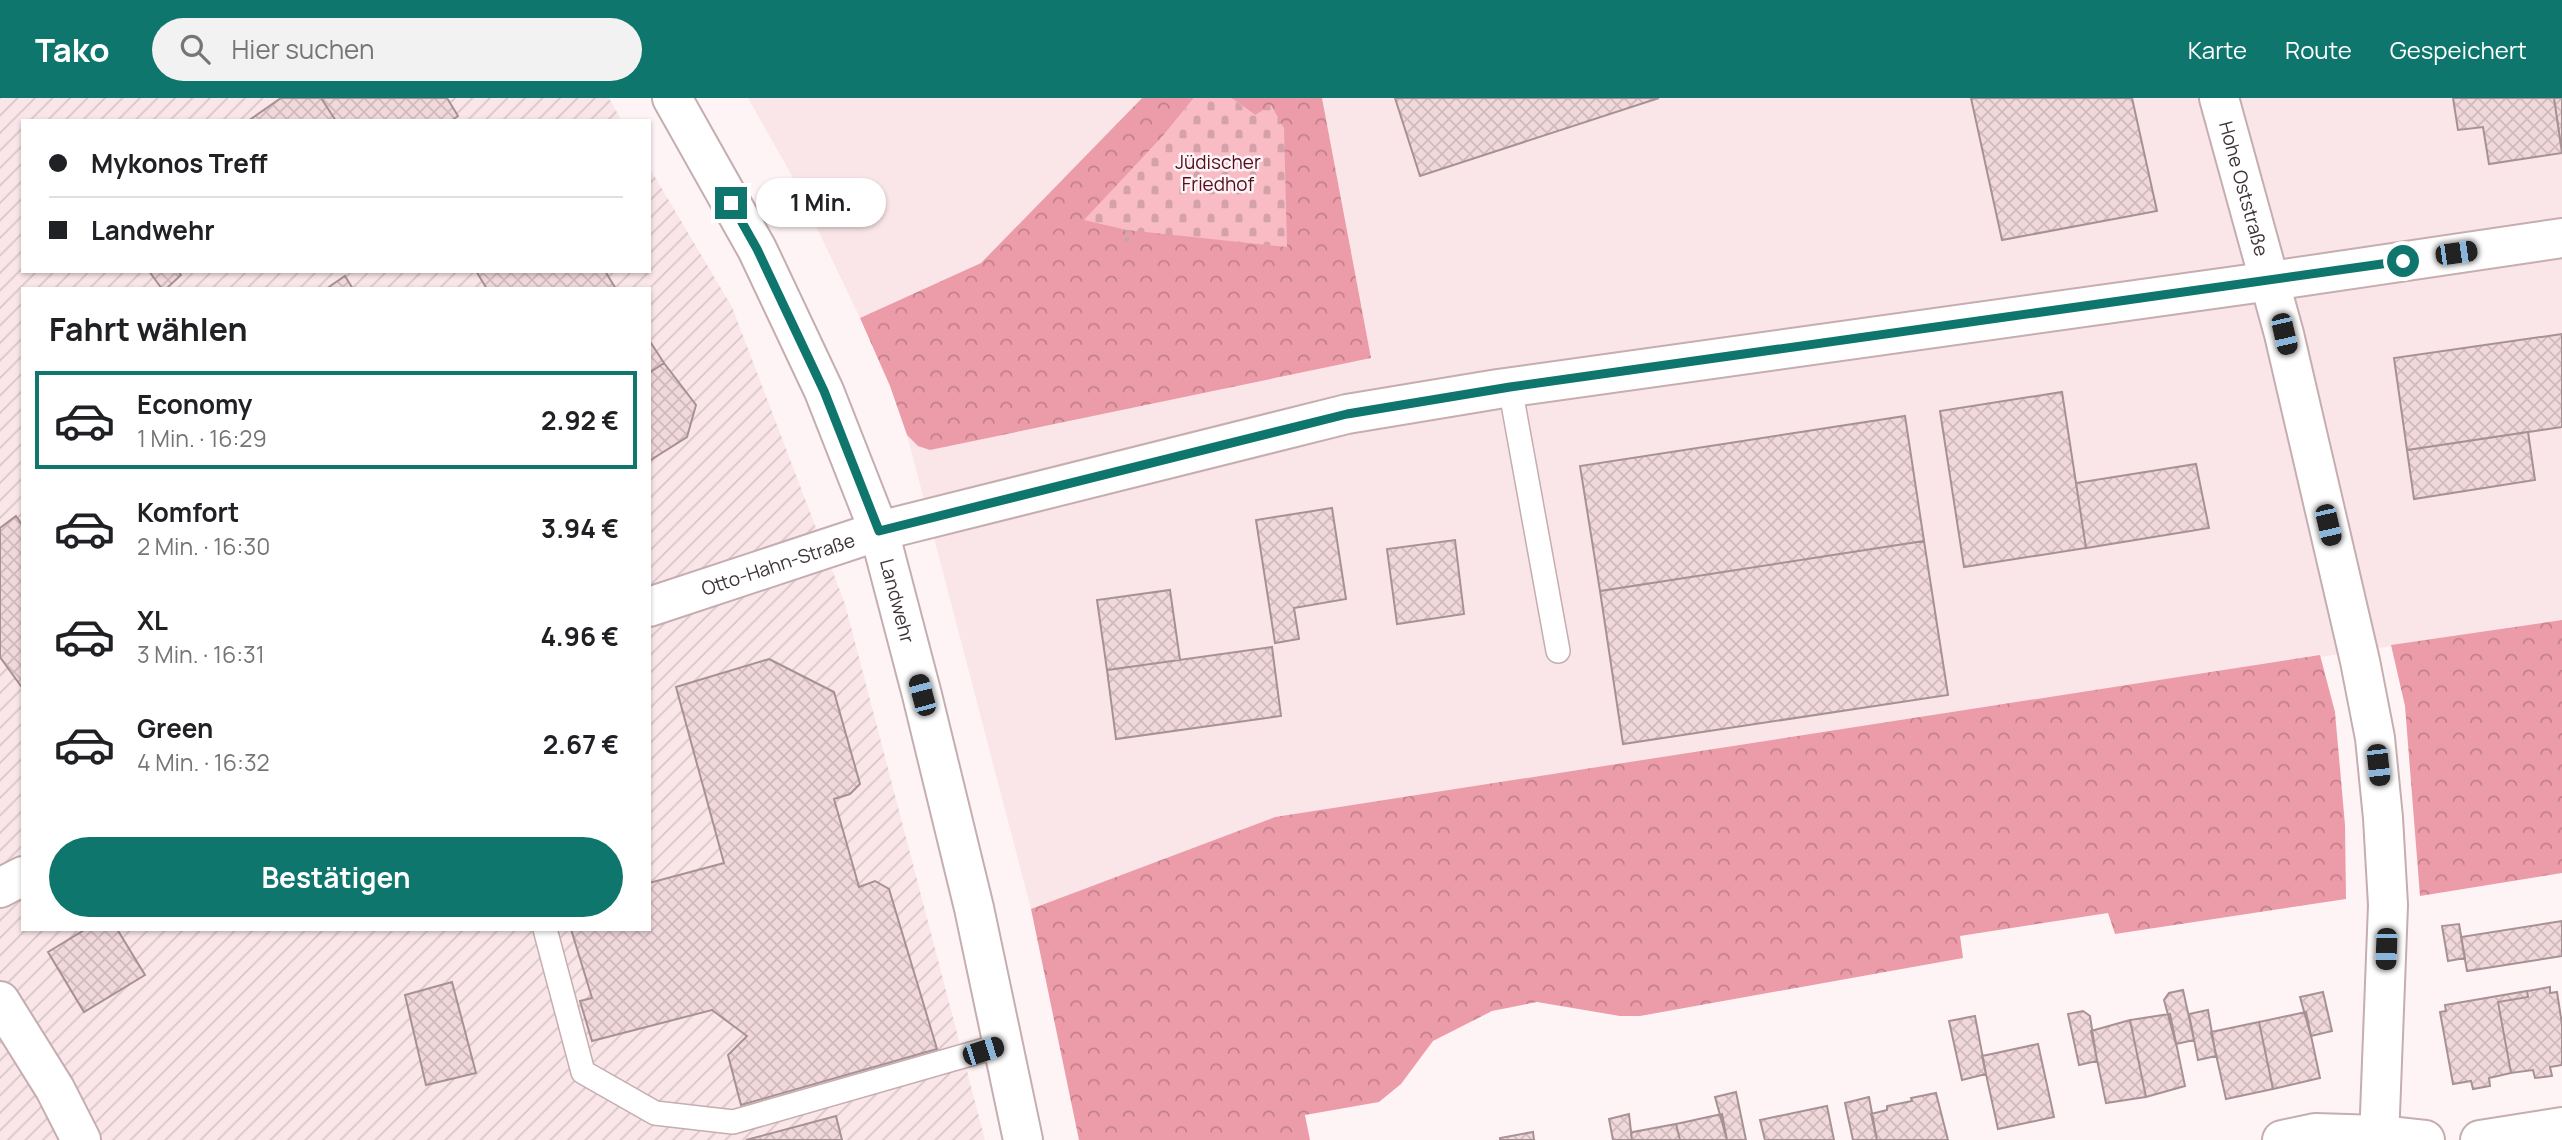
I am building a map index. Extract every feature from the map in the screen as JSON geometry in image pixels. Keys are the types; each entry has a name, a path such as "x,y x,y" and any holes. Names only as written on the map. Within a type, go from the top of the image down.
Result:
{"street":[{"name":"Hohe Oststraße","path":"2219,98 2271,281 2360,661 2375,738 2388,905 2379,1138"},
{"name":"Landwehr","path":"682,103 757,249 819,379 879,531 974,908 1023,1140"},
{"name":"Otto-Hahn-Straße","path":"651,606 879,531 1347,414 1510,387 2562,238"},
{"path":"0,888 21,877"},
{"path":"0,1001 55,1089 81,1140"},
{"path":"2480,1140 2562,1127"},
{"path":"2282,1140 2315,1133 2425,1140"}],"lane":[{"path":"1510,387 1558,651"},
{"path":"546,931 583,1072 655,1113 733,1122 1002,1045"}],"path":[{"path":"1127,230 1127,241"}],"shaded area":[{"path":"0,98 609,98 621,119 21,119 21,273 651,273 651,170 732,307 845,604 985,1140 0,1140"},
{"path":"748,98 1142,98 981,263 860,318 792,176"},
{"path":"1322,98 2562,98 2562,620 1275,817 1031,909 907,435 918,446 1370,358"}],"green space":[{"path":"1142,98 1194,98 1164,135 1085,220 1255,115 1231,98 1322,98 1371,358 930,450 918,446 907,435 890,386 860,318 981,263"},
{"name":"Jüdischer Friedhof","path":"1194,98 1231,98 1255,115 1271,105 1284,128 1287,247 1127,230 1084,220 1164,135"},
{"path":"2562,620 2562,873 2420,896 2405,706 2391,645"},
{"path":"2320,655 2335,712 2345,825 2346,899 2115,934 2108,913 1960,936 1963,958 1640,1016 1620,1016 1537,1002 1492,1011 1433,1041 1401,1084 1379,1102 1305,1115 1310,1140 1079,1140 1031,909 1275,817"}],"building":[{"path":"281,98 321,98 335,119 251,119"},
{"path":"321,98 447,98 458,116 454,119 335,119"},
{"path":"1395,98 1659,98 1420,176"},
{"path":"1971,98 2132,98 2157,211 2002,240"},
{"path":"2453,98 2554,98 2562,153 2489,164 2483,127 2458,130"},
{"path":"2554,98 2562,98 2562,152"},
{"path":"150,273 181,275 168,287 161,287"},
{"path":"477,273 606,273 615,287 486,287"},
{"path":"345,276 352,287 329,287"},
{"path":"2562,334 2562,427 2407,450 2394,358"},
{"path":"651,343 664,363 651,372"},
{"path":"664,363 696,405 687,437 651,460 651,372"},
{"path":"2062,392 2086,548 1964,567 1940,411"},
{"path":"1905,416 1924,541 1600,591 1580,466"},
{"path":"2528,432 2535,480 2414,499 2407,450"},
{"path":"2196,464 2209,528 2086,548 2076,483"},
{"path":"1332,508 1346,599 1294,608 1299,639 1275,643 1256,520"},
{"path":"16,516 21,523 21,686 0,657 0,528"},
{"path":"1455,540 1464,614 1397,624 1387,549"},
{"path":"1924,541 1948,695 1623,744 1600,591"},
{"path":"1170,590 1180,660 1107,670 1097,600"},
{"path":"1272,647 1281,716 1116,739 1107,670"},
{"path":"769,659 834,692 860,784 850,794 834,799 859,887 875,881 889,889 937,1049 741,1105 728,1055 747,1036 712,1010 592,1041 580,1001 592,998 572,931 651,931 651,882 724,863 676,687"},
{"path":"2562,921 2562,956 2467,971 2461,937"},
{"path":"2459,924 2465,958 2448,961 2442,926"},
{"path":"83,931 118,931 145,975 84,1012 48,952"},
{"path":"452,982 476,1073 426,1085 405,995"},
{"path":"2550,987 2550,993 2557,992 2562,1024 2562,1065 2550,1067 2552,1076 2535,1078 2533,1070 2511,1073 2498,1002 2528,997 2527,991"},
{"path":"2183,990 2194,1040 2176,1044 2164,1000 2169,993"},
{"path":"2527,991 2528,997 2498,1002 2511,1073 2489,1078 2490,1086 2473,1089 2471,1081 2453,1084 2440,1012 2446,1011 2445,1005"},
{"path":"2323,992 2332,1031 2311,1036 2300,997"},
{"path":"2208,1010 2216,1056 2198,1060 2189,1014"},
{"path":"2083,1011 2090,1016 2097,1061 2079,1065 2068,1014"},
{"path":"2306,1012 2320,1078 2273,1089 2259,1022"},
{"path":"2170,1014 2185,1086 2146,1097 2130,1020"},
{"path":"1975,1016 1986,1074 1962,1080 1949,1021"},
{"path":"2130,1020 2146,1097 2106,1103 2091,1031"},
{"path":"2259,1022 2273,1089 2226,1099 2211,1032"},
{"path":"2038,1044 2054,1117 1998,1129 1982,1056"},
{"path":"1736,1092 1746,1140 1727,1140 1715,1097"},
{"path":"1936,1093 1948,1140 1877,1140 1871,1114 1887,1110 1887,1106 1912,1101 1911,1098"},
{"path":"1869,1097 1877,1140 1853,1140 1845,1103"},
{"path":"1827,1106 1834,1140 1765,1140 1760,1120"},
{"path":"1629,1114 1632,1140 1613,1140 1609,1119"},
{"path":"1722,1114 1727,1140 1680,1140 1676,1124"},
{"path":"836,1116 842,1140 746,1140"},
{"path":"1676,1124 1680,1140 1632,1140 1633,1132"},
{"path":"1533,1132 1534,1140 1500,1140 1500,1138"}],"route":[{"path":"731,203 757,249 824,391 879,531 1347,414 1510,387 2403,261"}]}
